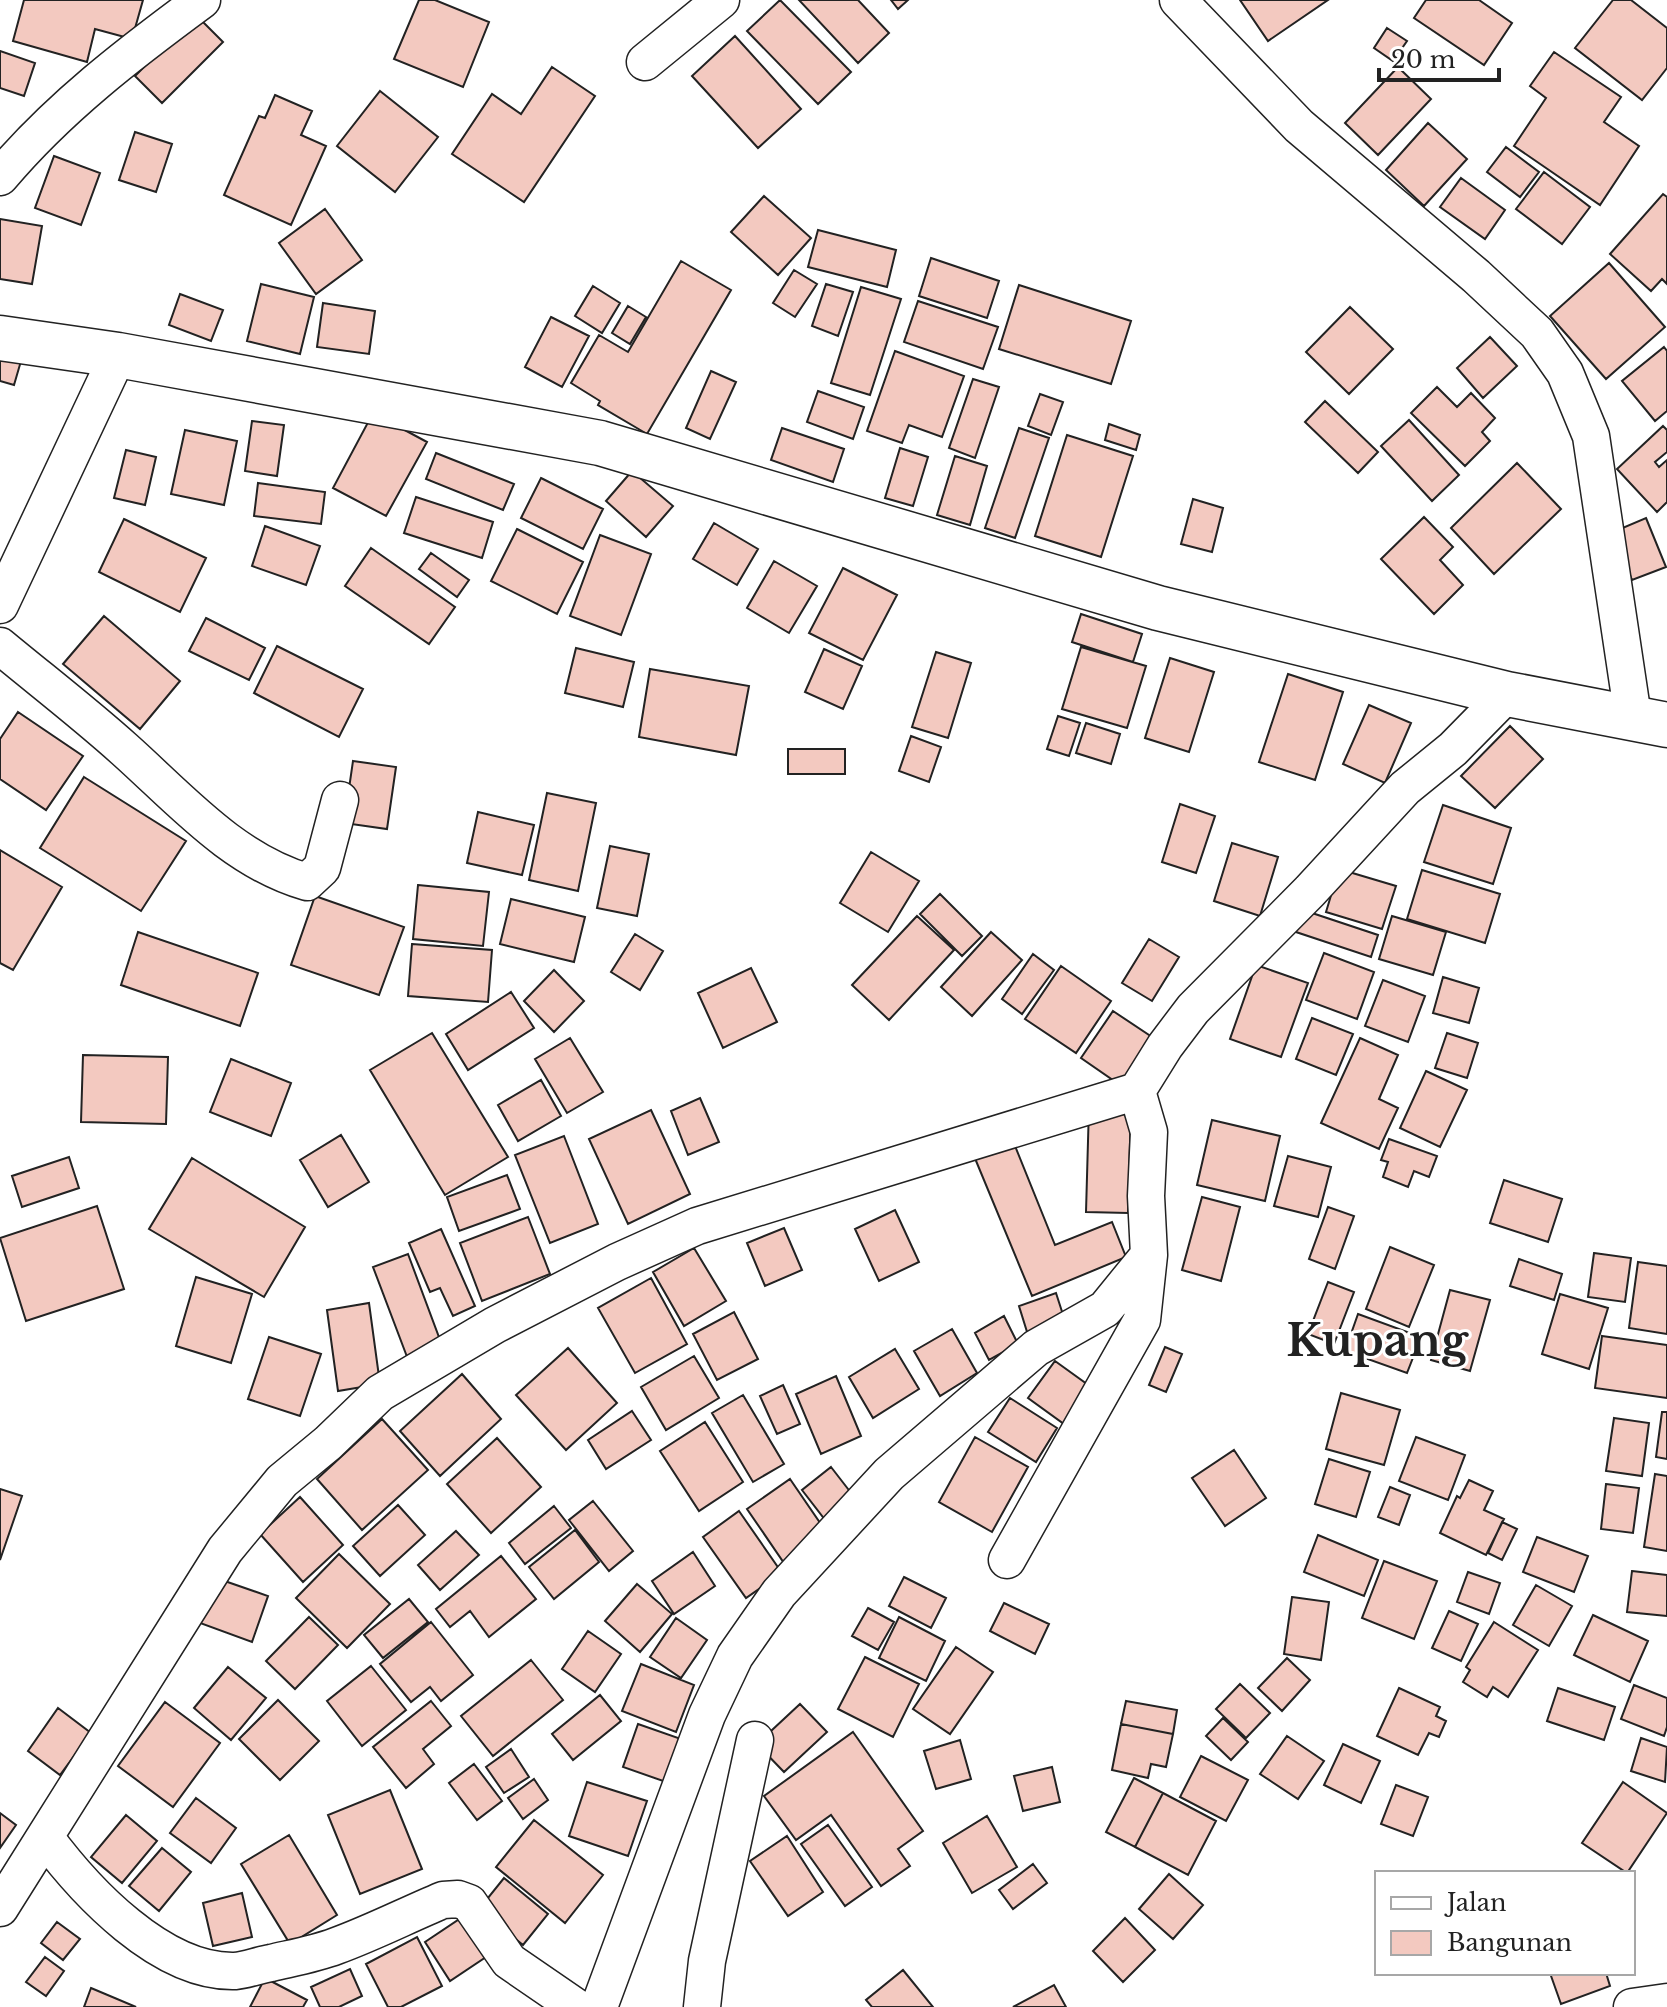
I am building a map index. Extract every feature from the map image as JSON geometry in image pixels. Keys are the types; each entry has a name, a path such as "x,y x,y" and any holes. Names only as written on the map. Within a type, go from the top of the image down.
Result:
{"street":[{"path":"0,177 28,144 89,89 202,0"},
{"path":"645,62 721,0"},
{"path":"0,338 118,355 600,443 1158,608 1507,694 1650,721 1591,436 1565,373 1537,333 1476,276 1299,126 1178,0"},
{"path":"0,605 118,355"},
{"path":"0,646 234,846 279,874 307,882 322,868 340,800"},
{"path":"0,1908 225,1550 282,1481 328,1443 380,1393 495,1325 617,1262 697,1226 1137,1091 1193,1009 1310,891 1388,805 1453,749 1507,694"},
{"path":"1007,1560 1142,1320 1149,1255 1146,1196 1149,1132 1137,1091"},
{"path":"599,2007 707,1715 735,1656 779,1593 889,1474 1036,1348 1105,1309 1149,1255"},
{"path":"702,2007 707,1961 755,1740"},
{"path":"45,1837 70,1870 131,1930 170,1953 199,1965 234,1971 289,1959 334,1947 443,1900 458,1899 469,1903 509,1961 576,2007"},
{"path":"1632,2007 1667,2002"}],"building":[{"path":"24,0 143,0 132,39 95,29 87,62 13,41"},
{"path":"419,0 435,0 489,22 463,87 394,59"},
{"path":"780,0 851,72 818,104 747,31"},
{"path":"799,0 858,0 889,33 858,63"},
{"path":"891,0 908,0 898,9"},
{"path":"1240,0 1328,0 1268,41"},
{"path":"1426,0 1479,0 1512,23 1484,65 1414,18"},
{"path":"1613,0 1631,0 1667,28 1667,68 1642,100 1575,48"},
{"path":"196,15 223,42 162,103 135,76"},
{"path":"1387,28 1407,41 1393,61 1374,48"},
{"path":"735,36 801,109 758,148 692,76"},
{"path":"0,51 35,63 24,96 0,88"},
{"path":"1554,52 1621,97 1604,122 1639,146 1600,205 1514,146 1546,98 1530,86"},
{"path":"552,67 595,96 524,202 452,154 492,94 521,114"},
{"path":"1398,67 1431,99 1378,155 1345,123"},
{"path":"380,91 438,137 395,192 337,146"},
{"path":"275,95 312,111 301,135 326,146 291,225 224,195 259,116 265,118"},
{"path":"1428,123 1467,159 1424,206 1386,170"},
{"path":"135,132 172,144 156,192 119,180"},
{"path":"1506,147 1539,172 1520,197 1487,172"},
{"path":"54,156 100,173 81,225 35,208"},
{"path":"1544,172 1590,207 1562,244 1516,209"},
{"path":"1461,178 1505,210 1485,239 1440,207"},
{"path":"1663,194 1667,197 1667,284 1662,279 1651,291 1610,254"},
{"path":"764,196 811,238 778,275 731,232"},
{"path":"325,209 362,260 316,294 279,243"},
{"path":"0,219 42,226 32,284 0,279"},
{"path":"818,230 896,250 887,287 808,267"},
{"path":"931,258 999,281 987,318 919,296"},
{"path":"681,261 731,290 647,434 598,405 600,401 571,383 599,335 628,352"},
{"path":"1609,263 1665,327 1606,379 1550,316"},
{"path":"794,270 817,284 795,317 773,303"},
{"path":"261,284 314,297 300,354 247,341"},
{"path":"826,284 853,292 838,336 812,326"},
{"path":"1019,285 1131,321 1111,384 999,349"},
{"path":"593,286 620,303 602,333 575,316"},
{"path":"861,287 901,299 870,395 831,383"},
{"path":"180,294 223,310 211,341 169,325"},
{"path":"918,301 998,327 983,369 904,342"},
{"path":"323,303 375,311 369,354 317,347"},
{"path":"628,306 646,317 630,344 612,333"},
{"path":"1350,307 1393,349 1349,394 1306,352"},
{"path":"551,317 589,336 562,387 525,367"},
{"path":"1490,337 1517,366 1483,398 1457,368"},
{"path":"1664,347 1667,351 1667,411 1655,421 1622,381"},
{"path":"895,351 964,376 942,437 909,425 902,443 867,431"},
{"path":"0,354 21,361 14,385 0,381"},
{"path":"711,371 736,382 710,439 686,428"},
{"path":"973,379 999,387 975,458 949,448"},
{"path":"1437,387 1457,407 1471,393 1495,418 1482,432 1490,441 1465,466 1411,413"},
{"path":"818,391 864,407 853,439 807,422"},
{"path":"1040,394 1063,402 1051,435 1028,426"},
{"path":"1325,401 1378,452 1358,473 1305,422"},
{"path":"373,413 427,442 386,516 333,488"},
{"path":"1409,420 1459,475 1432,501 1381,446"},
{"path":"252,421 284,425 277,476 245,471"},
{"path":"1109,424 1140,435 1136,450 1105,440"},
{"path":"1663,426 1667,430 1667,452 1655,462 1659,467 1667,460 1667,502 1657,512 1617,469"},
{"path":"782,428 844,449 833,482 771,460"},
{"path":"1019,428 1049,438 1015,538 985,528"},
{"path":"185,430 237,441 224,505 171,494"},
{"path":"1067,435 1133,456 1101,557 1035,536"},
{"path":"900,448 928,457 913,506 885,498"},
{"path":"126,450 156,457 145,505 114,498"},
{"path":"436,453 514,484 503,510 426,479"},
{"path":"955,456 987,466 970,525 937,515"},
{"path":"1517,463 1561,509 1494,574 1451,528"},
{"path":"632,471 673,506 646,537 606,501"},
{"path":"541,478 603,509 583,549 521,518"},
{"path":"258,483 325,492 321,524 254,516"},
{"path":"416,497 493,522 482,558 404,533"},
{"path":"1193,499 1223,508 1212,552 1181,544"},
{"path":"1424,517 1453,547 1440,560 1463,585 1434,614 1381,559"},
{"path":"1646,518 1666,567 1632,580 1613,532"},
{"path":"124,519 206,558 180,612 99,572"},
{"path":"714,523 758,549 737,585 693,559"},
{"path":"265,526 320,546 306,585 252,566"},
{"path":"517,529 583,562 557,614 491,581"},
{"path":"600,535 651,554 621,635 570,616"},
{"path":"371,548 455,607 429,644 345,586"},
{"path":"431,553 469,580 457,597 419,569"},
{"path":"774,561 817,586 789,633 747,608"},
{"path":"843,568 897,595 863,660 809,633"},
{"path":"1081,614 1142,634 1133,662 1072,642"},
{"path":"104,616 180,681 140,729 63,664"},
{"path":"206,618 265,648 249,680 189,651"},
{"path":"277,646 363,689 339,737 254,693"},
{"path":"1081,647 1146,666 1127,728 1062,709"},
{"path":"576,648 634,662 623,707 565,693"},
{"path":"824,649 862,666 843,709 805,692"},
{"path":"936,652 971,663 948,738 912,727"},
{"path":"1170,658 1214,672 1189,752 1145,738"},
{"path":"650,669 749,686 736,755 639,737"},
{"path":"1288,674 1343,692 1315,780 1259,762"},
{"path":"1369,705 1411,723 1385,783 1343,764"},
{"path":"18,712 83,756 46,810 0,779 0,739"},
{"path":"1058,716 1080,723 1069,756 1047,749"},
{"path":"1086,723 1120,734 1111,764 1076,753"},
{"path":"1510,726 1543,759 1495,808 1461,776"},
{"path":"911,736 941,747 929,782 899,771"},
{"path":"788,749 845,749 845,774 788,774"},
{"path":"353,761 396,767 387,829 344,823"},
{"path":"84,777 186,841 141,911 40,848"},
{"path":"547,793 596,803 578,891 529,880"},
{"path":"1180,804 1215,816 1196,873 1162,862"},
{"path":"1443,805 1511,828 1493,884 1424,862"},
{"path":"478,812 534,825 522,875 467,863"},
{"path":"1232,843 1278,857 1260,916 1214,901"},
{"path":"610,846 649,854 637,916 597,908"},
{"path":"0,850 62,887 13,970 0,963"},
{"path":"871,852 919,881 888,932 840,903"},
{"path":"1339,869 1396,886 1382,929 1326,912"},
{"path":"1422,870 1500,894 1485,943 1407,919"},
{"path":"418,885 489,892 483,946 413,939"},
{"path":"940,894 982,936 962,956 920,914"},
{"path":"315,896 404,927 379,995 291,965"},
{"path":"511,899 585,917 574,962 500,944"},
{"path":"1297,908 1378,935 1371,957 1290,930"},
{"path":"917,916 954,950 889,1020 852,985"},
{"path":"1392,916 1446,932 1433,975 1379,959"},
{"path":"138,932 258,973 240,1026 121,985"},
{"path":"991,932 1022,960 972,1016 941,987"},
{"path":"635,934 663,951 640,990 611,972"},
{"path":"1149,939 1179,957 1152,1001 1122,983"},
{"path":"412,944 492,950 488,1002 408,996"},
{"path":"1324,953 1374,972 1357,1019 1306,1000"},
{"path":"1033,954 1054,970 1022,1014 1002,999"},
{"path":"1256,965 1308,983 1281,1057 1230,1039"},
{"path":"1061,966 1111,1001 1076,1053 1025,1019"},
{"path":"751,968 777,1022 723,1048 698,993"},
{"path":"554,970 584,1001 554,1032 524,1001"},
{"path":"1443,977 1479,988 1469,1023 1433,1013"},
{"path":"1383,980 1425,996 1408,1042 1365,1026"},
{"path":"511,992 534,1028 468,1070 446,1034"},
{"path":"1113,1011 1155,1039 1123,1087 1081,1058"},
{"path":"1312,1018 1353,1034 1336,1075 1296,1059"},
{"path":"432,1033 508,1157 445,1195 370,1070"},
{"path":"1447,1033 1478,1043 1467,1078 1435,1068"},
{"path":"570,1038 603,1092 567,1113 535,1059"},
{"path":"1360,1038 1398,1055 1379,1099 1398,1108 1379,1149 1321,1123"},
{"path":"83,1055 168,1057 166,1124 81,1122"},
{"path":"231,1059 291,1083 271,1136 210,1112"},
{"path":"1426,1071 1467,1090 1440,1147 1400,1128"},
{"path":"541,1080 561,1116 518,1141 498,1105"},
{"path":"700,1098 719,1142 688,1155 671,1111"},
{"path":"1089,1106 1131,1107 1128,1213 1086,1212"},
{"path":"651,1110 690,1194 628,1224 589,1139"},
{"path":"1212,1120 1280,1136 1265,1201 1197,1185"},
{"path":"341,1135 369,1182 328,1207 300,1160"},
{"path":"564,1136 598,1224 550,1243 515,1155"},
{"path":"1389,1139 1437,1156 1429,1177 1414,1171 1408,1187 1383,1177 1388,1162 1381,1160"},
{"path":"1013,1141 1055,1245 1112,1222 1126,1257 1032,1296 974,1156"},
{"path":"1288,1156 1331,1167 1318,1217 1274,1206"},
{"path":"69,1157 79,1188 22,1207 12,1176"},
{"path":"192,1158 305,1227 264,1297 149,1229"},
{"path":"507,1175 520,1209 459,1231 447,1197"},
{"path":"1504,1180 1562,1199 1548,1242 1490,1223"},
{"path":"1202,1197 1240,1207 1221,1281 1182,1270"},
{"path":"97,1206 124,1289 26,1321 0,1238"},
{"path":"1328,1207 1354,1216 1335,1269 1309,1259"},
{"path":"895,1210 919,1262 879,1281 855,1229"},
{"path":"528,1217 550,1274 482,1301 460,1243"},
{"path":"784,1228 802,1270 765,1286 747,1243"},
{"path":"441,1229 475,1306 453,1316 440,1288 430,1292 409,1243"},
{"path":"1390,1247 1434,1265 1409,1327 1366,1309"},
{"path":"694,1248 726,1301 684,1326 653,1272"},
{"path":"1594,1253 1631,1258 1625,1302 1588,1297"},
{"path":"408,1254 443,1348 409,1362 373,1267"},
{"path":"1519,1259 1562,1274 1554,1300 1510,1286"},
{"path":"1638,1262 1667,1266 1667,1334 1629,1328"},
{"path":"196,1277 252,1294 231,1363 176,1346"},
{"path":"651,1278 687,1344 635,1373 598,1308"},
{"path":"1328,1282 1354,1292 1334,1344 1308,1334"},
{"path":"1450,1290 1490,1300 1470,1371 1431,1360"},
{"path":"1056,1293 1066,1324 1028,1335 1019,1306"},
{"path":"1560,1294 1608,1308 1589,1369 1542,1354"},
{"path":"369,1303 380,1384 338,1391 327,1310"},
{"path":"734,1312 758,1359 717,1380 693,1334"},
{"path":"1358,1314 1421,1337 1407,1373 1345,1351"},
{"path":"1004,1316 1018,1344 989,1360 975,1333"},
{"path":"952,1329 977,1373 940,1396 914,1351"},
{"path":"1602,1336 1667,1345 1667,1398 1595,1388"},
{"path":"269,1337 321,1354 300,1416 248,1399"},
{"path":"1165,1347 1182,1354 1166,1392 1149,1385"},
{"path":"568,1348 617,1403 566,1450 516,1395"},
{"path":"895,1349 919,1389 873,1418 849,1377"},
{"path":"694,1356 719,1398 666,1430 641,1387"},
{"path":"1055,1361 1091,1387 1064,1424 1028,1398"},
{"path":"462,1374 501,1419 440,1476 400,1431"},
{"path":"836,1376 861,1436 821,1454 796,1394"},
{"path":"783,1385 800,1424 777,1434 760,1396"},
{"path":"1341,1393 1400,1410 1384,1465 1326,1449"},
{"path":"743,1395 784,1464 753,1482 712,1413"},
{"path":"1010,1398 1057,1428 1036,1462 988,1432"},
{"path":"632,1411 651,1440 606,1469 588,1440"},
{"path":"1662,1412 1667,1412 1667,1459 1656,1457"},
{"path":"1614,1418 1649,1423 1642,1476 1606,1471"},
{"path":"382,1419 428,1470 362,1530 317,1479"},
{"path":"705,1422 743,1482 699,1511 660,1451"},
{"path":"975,1437 1028,1467 992,1532 939,1502"},
{"path":"1416,1437 1465,1455 1448,1500 1399,1481"},
{"path":"497,1438 541,1487 491,1533 447,1484"},
{"path":"1234,1450 1266,1498 1225,1526 1192,1478"},
{"path":"1329,1459 1370,1472 1356,1517 1315,1504"},
{"path":"831,1467 855,1498 826,1521 802,1490"},
{"path":"1655,1474 1667,1476 1667,1551 1644,1547"},
{"path":"790,1479 827,1533 784,1563 747,1509"},
{"path":"1469,1480 1493,1491 1484,1510 1504,1519 1486,1555 1440,1533 1457,1496 1460,1498"},
{"path":"1606,1484 1639,1488 1633,1533 1601,1529"},
{"path":"1390,1487 1410,1495 1399,1525 1378,1517"},
{"path":"0,1489 22,1496 0,1560"},
{"path":"300,1497 343,1545 303,1582 260,1534"},
{"path":"593,1501 633,1551 609,1571 569,1520"},
{"path":"398,1505 425,1535 380,1576 353,1546"},
{"path":"554,1506 571,1528 525,1564 509,1543"},
{"path":"739,1511 782,1573 746,1598 703,1537"},
{"path":"1502,1522 1517,1529 1502,1560 1488,1553"},
{"path":"575,1530 599,1562 554,1599 529,1567"},
{"path":"456,1531 479,1555 440,1590 418,1565"},
{"path":"1318,1535 1378,1560 1364,1596 1304,1572"},
{"path":"1537,1537 1588,1556 1574,1592 1523,1572"},
{"path":"693,1552 715,1586 674,1614 652,1581"},
{"path":"339,1554 390,1604 347,1648 296,1598"},
{"path":"501,1556 536,1599 489,1637 470,1611 450,1627 436,1609"},
{"path":"1384,1561 1437,1581 1414,1639 1362,1618"},
{"path":"1632,1571 1667,1575 1667,1616 1627,1612"},
{"path":"1468,1572 1500,1583 1489,1614 1457,1602"},
{"path":"904,1577 946,1598 931,1628 889,1606"},
{"path":"216,1578 268,1596 252,1642 200,1623"},
{"path":"637,1584 672,1614 640,1652 605,1621"},
{"path":"1536,1585 1572,1606 1549,1646 1513,1625"},
{"path":"1292,1597 1329,1602 1321,1660 1284,1654"},
{"path":"409,1599 428,1622 383,1658 364,1635"},
{"path":"1004,1603 1049,1624 1035,1654 990,1631"},
{"path":"868,1608 894,1622 878,1650 852,1636"},
{"path":"1449,1611 1478,1624 1461,1661 1432,1648"},
{"path":"1593,1615 1648,1641 1630,1682 1574,1655"},
{"path":"309,1617 338,1645 295,1689 266,1661"},
{"path":"899,1617 945,1641 926,1681 879,1658"},
{"path":"676,1618 707,1640 681,1678 650,1657"},
{"path":"431,1622 473,1675 441,1701 430,1687 411,1702 380,1664"},
{"path":"1494,1622 1538,1650 1508,1697 1493,1687 1487,1697 1463,1682 1470,1670 1466,1667"},
{"path":"588,1631 621,1654 595,1692 562,1669"},
{"path":"956,1647 993,1672 950,1734 913,1709"},
{"path":"865,1657 919,1684 893,1737 838,1709"},
{"path":"1287,1658 1310,1680 1282,1711 1258,1688"},
{"path":"531,1660 563,1700 493,1756 461,1716"},
{"path":"641,1664 694,1685 676,1732 622,1711"},
{"path":"371,1666 406,1710 362,1746 327,1701"},
{"path":"228,1667 266,1698 231,1740 194,1708"},
{"path":"1240,1684 1270,1713 1246,1738 1216,1709"},
{"path":"1634,1685 1667,1698 1664,1736 1621,1719"},
{"path":"1399,1688 1440,1707 1436,1716 1446,1721 1439,1737 1429,1733 1418,1755 1377,1736"},
{"path":"1558,1688 1615,1707 1604,1740 1547,1721"},
{"path":"600,1695 621,1721 573,1760 552,1734"},
{"path":"278,1700 319,1741 280,1780 239,1739"},
{"path":"431,1701 451,1726 423,1749 434,1764 406,1788 373,1747"},
{"path":"1126,1701 1177,1710 1173,1734 1121,1724"},
{"path":"165,1702 220,1743 173,1807 118,1766"},
{"path":"800,1704 827,1732 784,1772 757,1744"},
{"path":"58,1708 91,1733 60,1775 28,1751"},
{"path":"1223,1718 1248,1742 1231,1760 1206,1736"},
{"path":"638,1724 684,1740 669,1783 623,1767"},
{"path":"1121,1724 1173,1734 1166,1767 1151,1764 1148,1778 1112,1770"},
{"path":"853,1732 923,1831 898,1849 910,1866 881,1886 831,1815 796,1840 764,1796"},
{"path":"1287,1736 1324,1761 1298,1799 1260,1774"},
{"path":"1641,1738 1667,1747 1665,1782 1631,1771"},
{"path":"960,1740 971,1779 936,1789 924,1751"},
{"path":"1343,1744 1380,1761 1361,1803 1324,1785"},
{"path":"511,1749 529,1777 504,1793 486,1767"},
{"path":"1201,1756 1248,1780 1226,1821 1180,1797"},
{"path":"474,1764 502,1801 477,1820 449,1783"},
{"path":"1052,1767 1060,1802 1023,1811 1014,1776"},
{"path":"1134,1778 1163,1793 1135,1847 1106,1832"},
{"path":"534,1779 548,1800 523,1819 508,1798"},
{"path":"587,1782 647,1801 628,1856 569,1836"},
{"path":"1623,1782 1667,1813 1628,1871 1582,1843"},
{"path":"1396,1785 1428,1797 1413,1836 1381,1824"},
{"path":"390,1790 422,1869 360,1894 328,1815"},
{"path":"1163,1793 1216,1821 1188,1875 1135,1847"},
{"path":"196,1798 236,1828 211,1863 170,1833"},
{"path":"0,1813 16,1825 0,1848"},
{"path":"126,1815 157,1841 122,1883 91,1857"},
{"path":"987,1816 1017,1867 972,1893 943,1843"},
{"path":"534,1820 603,1875 565,1923 496,1867"},
{"path":"828,1825 872,1887 845,1906 801,1844"},
{"path":"289,1835 337,1915 290,1944 241,1864"},
{"path":"787,1836 823,1892 788,1916 750,1861"},
{"path":"162,1848 191,1872 159,1911 129,1886"},
{"path":"1033,1864 1047,1883 1013,1909 999,1890"},
{"path":"1169,1874 1203,1905 1173,1939 1139,1909"},
{"path":"504,1878 548,1914 523,1945 479,1909"},
{"path":"242,1893 252,1937 213,1946 203,1903"},
{"path":"467,1914 492,1953 450,1981 425,1942"},
{"path":"1125,1918 1155,1950 1123,1982 1093,1951"},
{"path":"57,1922 80,1939 63,1960 41,1943"},
{"path":"417,1937 442,1986 401,2007 388,2007 366,1964"},
{"path":"45,1957 64,1971 46,1996 26,1982"},
{"path":"350,1969 362,1996 339,2007 320,2007 311,1987"},
{"path":"903,1970 933,2007 872,2007 866,2000"},
{"path":"1551,1975 1607,1975 1610,1986 1561,2004"},
{"path":"265,1978 307,2000 303,2007 250,2007"},
{"path":"1054,1985 1066,2007 1013,2007"},
{"path":"91,1988 136,2007 84,2007"}],"district":[{"name":"Kupang","path":"1377,1340"}]}
